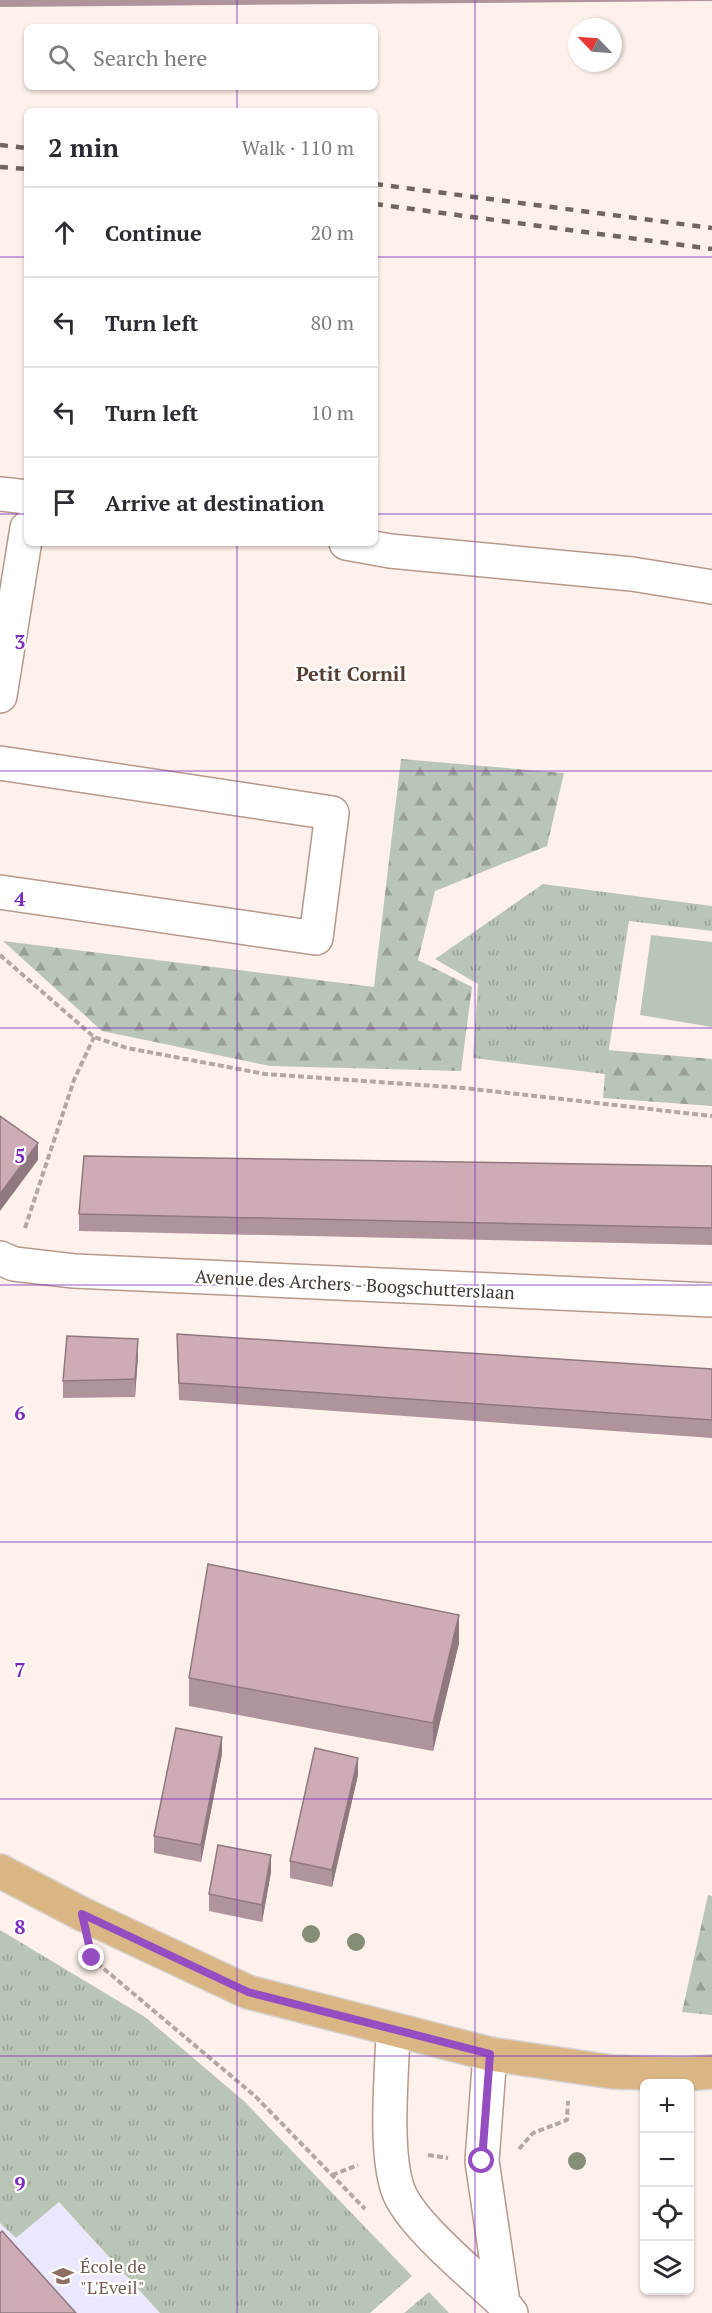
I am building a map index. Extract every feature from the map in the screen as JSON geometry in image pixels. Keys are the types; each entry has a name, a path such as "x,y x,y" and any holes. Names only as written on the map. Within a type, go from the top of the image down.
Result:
{"main road":[{"path":"0,1871 82,1914 248,1992 490,2054 613,2072 683,2074 712,2072"}],"street":[{"path":"0,494 24,497"},
{"path":"0,696 24,546"},
{"path":"362,546 390,551 632,574 712,587"},
{"path":"0,763 332,813 316,938 0,892"},
{"name":"Avenue des Archers - Boogschutterslaan","path":"7,1261 74,1271 712,1300"},
{"path":"393,2031 390,2151 398,2190 412,2215 507,2308"},
{"path":"490,2054 482,2161 507,2308"}],"path":[{"path":"0,955 94,1037 127,1048 265,1074 465,1088 669,1113 712,1116"},
{"path":"7,1261 74,1080 94,1037"},
{"path":"82,1914 92,1958 255,2096 371,2215"}],"shaded area":[{"name":"École de \"L'Eveil\"","path":"58,2202 160,2313 0,2313 0,2223 16,2238"}],"green space":[{"path":"401,759 564,773 547,846 435,891 418,960 472,987 461,1071 270,1066 102,1031 3,941 374,987"},
{"path":"543,884 712,906 712,931 629,921 605,1074 473,1058 478,984 435,959"},
{"path":"651,935 712,942 712,1027 640,1015"},
{"path":"607,1050 712,1059 712,1106 603,1098"},
{"path":"708,1895 712,1896 712,2015 682,2012"},
{"path":"0,1930 145,2017 245,2102 412,2276 370,2313 160,2313 59,2202 16,2238 0,2223"},
{"path":"429,2292 449,2313 404,2313"}],"building":[{"path":"0,1116 38,1143 0,1194"},
{"path":"84,1156 712,1166 712,1228 79,1214"},
{"path":"177,1334 712,1369 712,1420 179,1383"},
{"path":"67,1336 138,1339 135,1379 63,1381"},
{"path":"208,1564 459,1615 433,1723 189,1678"},
{"path":"176,1728 222,1737 201,1845 154,1836"},
{"path":"315,1748 358,1758 332,1870 290,1861"},
{"path":"218,1845 271,1855 262,1905 209,1894"},
{"path":"2,2231 76,2313 0,2313 0,2233"}],"railway":[{"path":"0,145 24,148"},
{"path":"0,167 24,169"},
{"path":"378,184 712,228"},
{"path":"378,204 712,249"}],"place":[{"name":"École de \"L'Eveil\"","path":"63,2276"}],"district":[{"name":"Petit Cornil","path":"351,673"}],"route":[{"path":"92,1958 82,1914 248,1992 490,2054 482,2161"}]}
